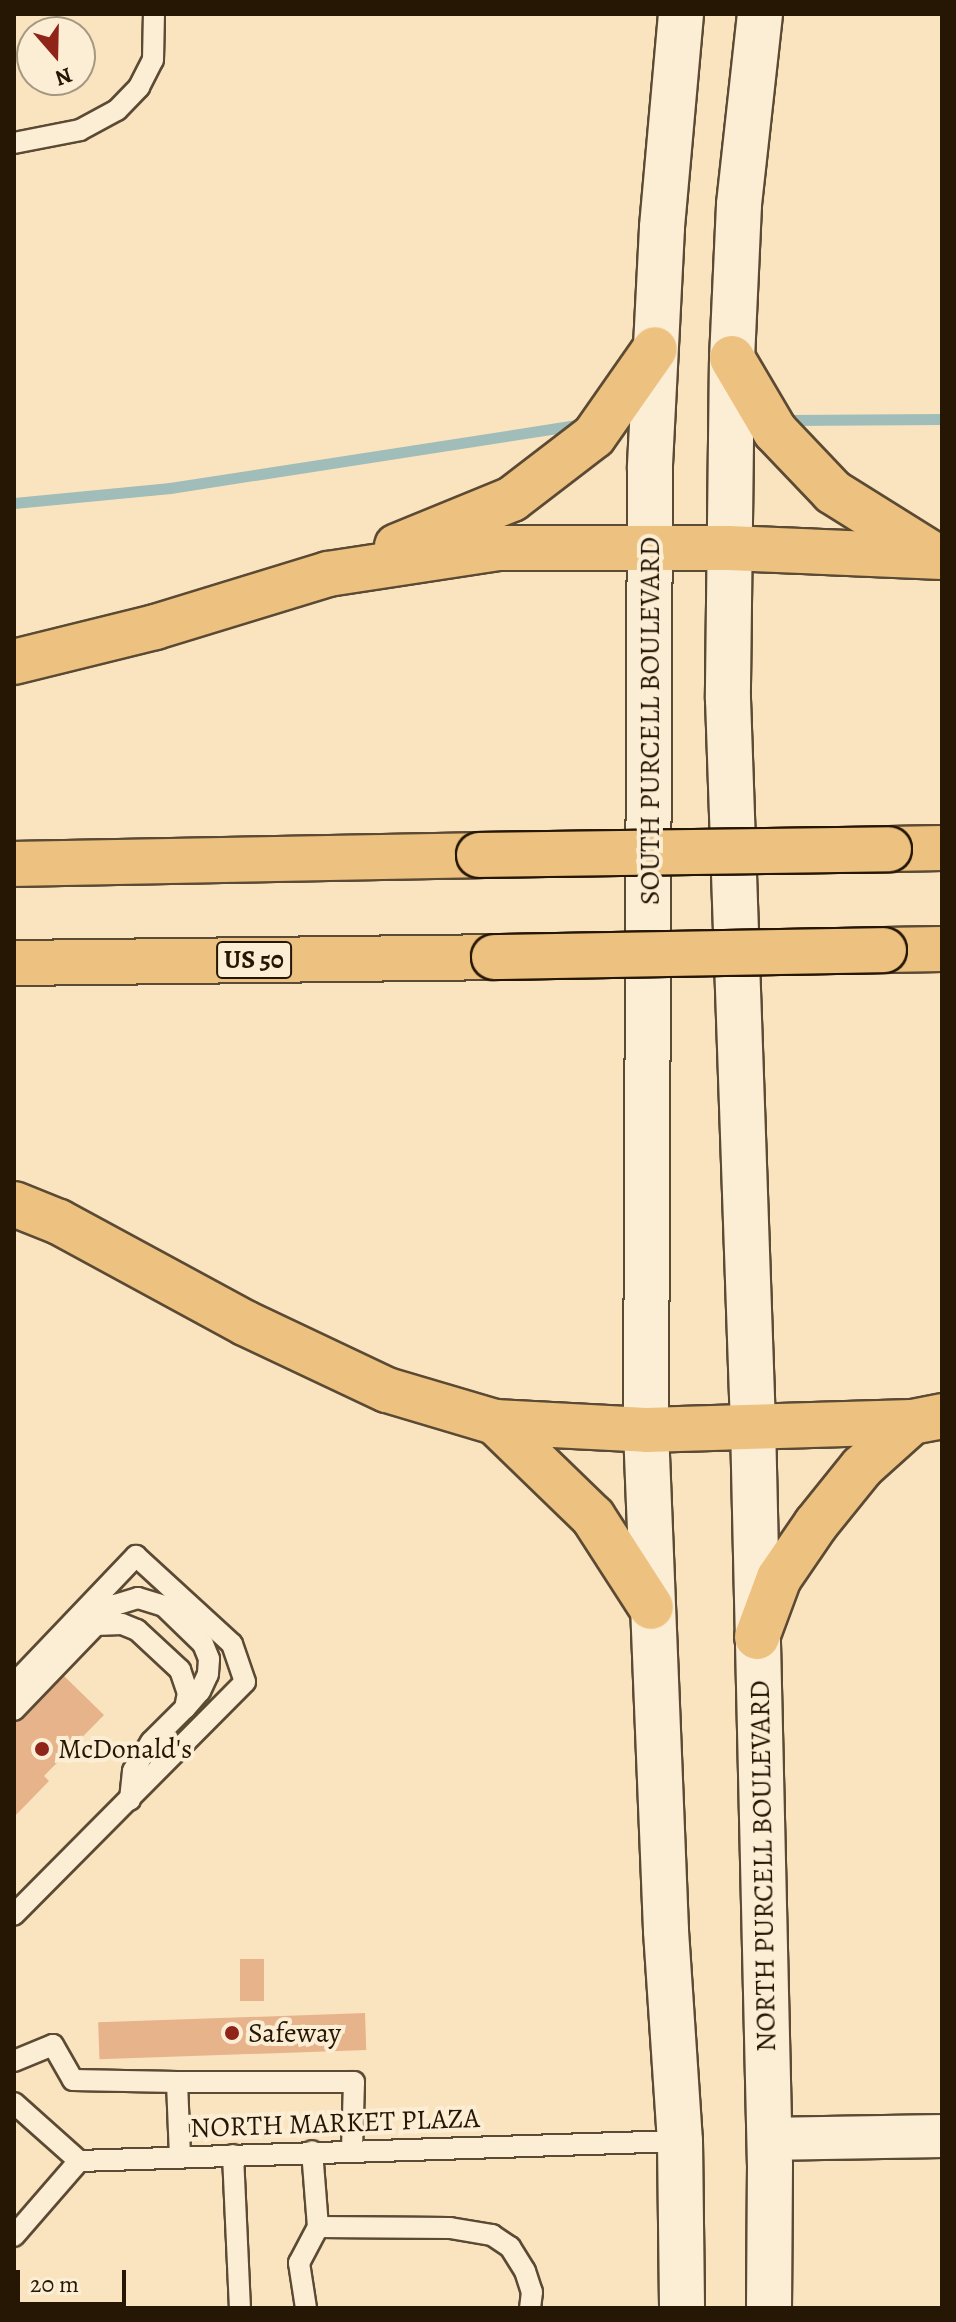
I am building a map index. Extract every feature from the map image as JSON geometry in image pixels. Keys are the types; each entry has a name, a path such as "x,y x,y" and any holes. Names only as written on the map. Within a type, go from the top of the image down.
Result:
{"highway":[{"path":"14,662 155,627 328,574 512,499 594,436 655,349"},
{"path":"732,358 775,431 833,492 939,557"},
{"path":"328,574 497,548 728,548 939,557"},
{"path":"14,864 942,848"},
{"name":"US 50","path":"14,963 942,949"},
{"path":"14,1204 59,1222 245,1323 387,1390 495,1422 646,1430 927,1419"},
{"path":"757,1637 779,1578 816,1524 862,1467 927,1419"},
{"path":"495,1422 593,1517 651,1607"}],"main road":[{"name":"SOUTH PURCELL BOULEVARD","path":"646,1430 650,547 655,349 681,14"},
{"path":"753,1424 728,699 728,548 739,205 760,14"},
{"name":"NORTH PURCELL BOULEVARD","path":"753,1424 770,2139 769,2308"},
{"path":"646,1430 651,1607 680,2141 682,2308"}],"street":[{"path":"770,2139 942,2136"}],"lane":[{"path":"14,143 80,130 117,110 139,87 153,60 154,14"},
{"path":"14,1684 136,1556 232,1644 245,1682 14,1915"},
{"path":"14,1710 115,1605 138,1598 153,1600 181,1620 203,1644 209,1659 208,1674 200,1691 151,1742 133,1771 130,1800"},
{"path":"95,1625 122,1624 137,1630 168,1656 185,1680 188,1693 185,1708"},
{"path":"14,2061 53,2045 73,2080 354,2082 352,2149"},
{"path":"177,2082 180,2157"},
{"path":"14,2103 79,2161 14,2236"},
{"name":"NORTH MARKET PLAZA","path":"79,2161 352,2149 680,2141"},
{"path":"306,2308 299,2263 318,2227 312,2151"},
{"path":"233,2155 240,2308"},
{"path":"318,2227 450,2228 492,2235 510,2247 525,2271 532,2292 530,2308"}],"building":[{"name":"McDonald's","path":"62,1674 104,1715 44,1776 49,1781 14,1817 14,1723"},
{"path":"240,1959 264,1959 264,2001 240,2001"},
{"name":"Safeway","path":"365,2013 366,2050 99,2059 98,2022"}],"waterway":[{"path":"787,420 942,419"},
{"path":"14,503 170,488 583,424"}],"place":[{"name":"McDonald's","path":"42,1749"},
{"name":"Safeway","path":"232,2033"}]}
